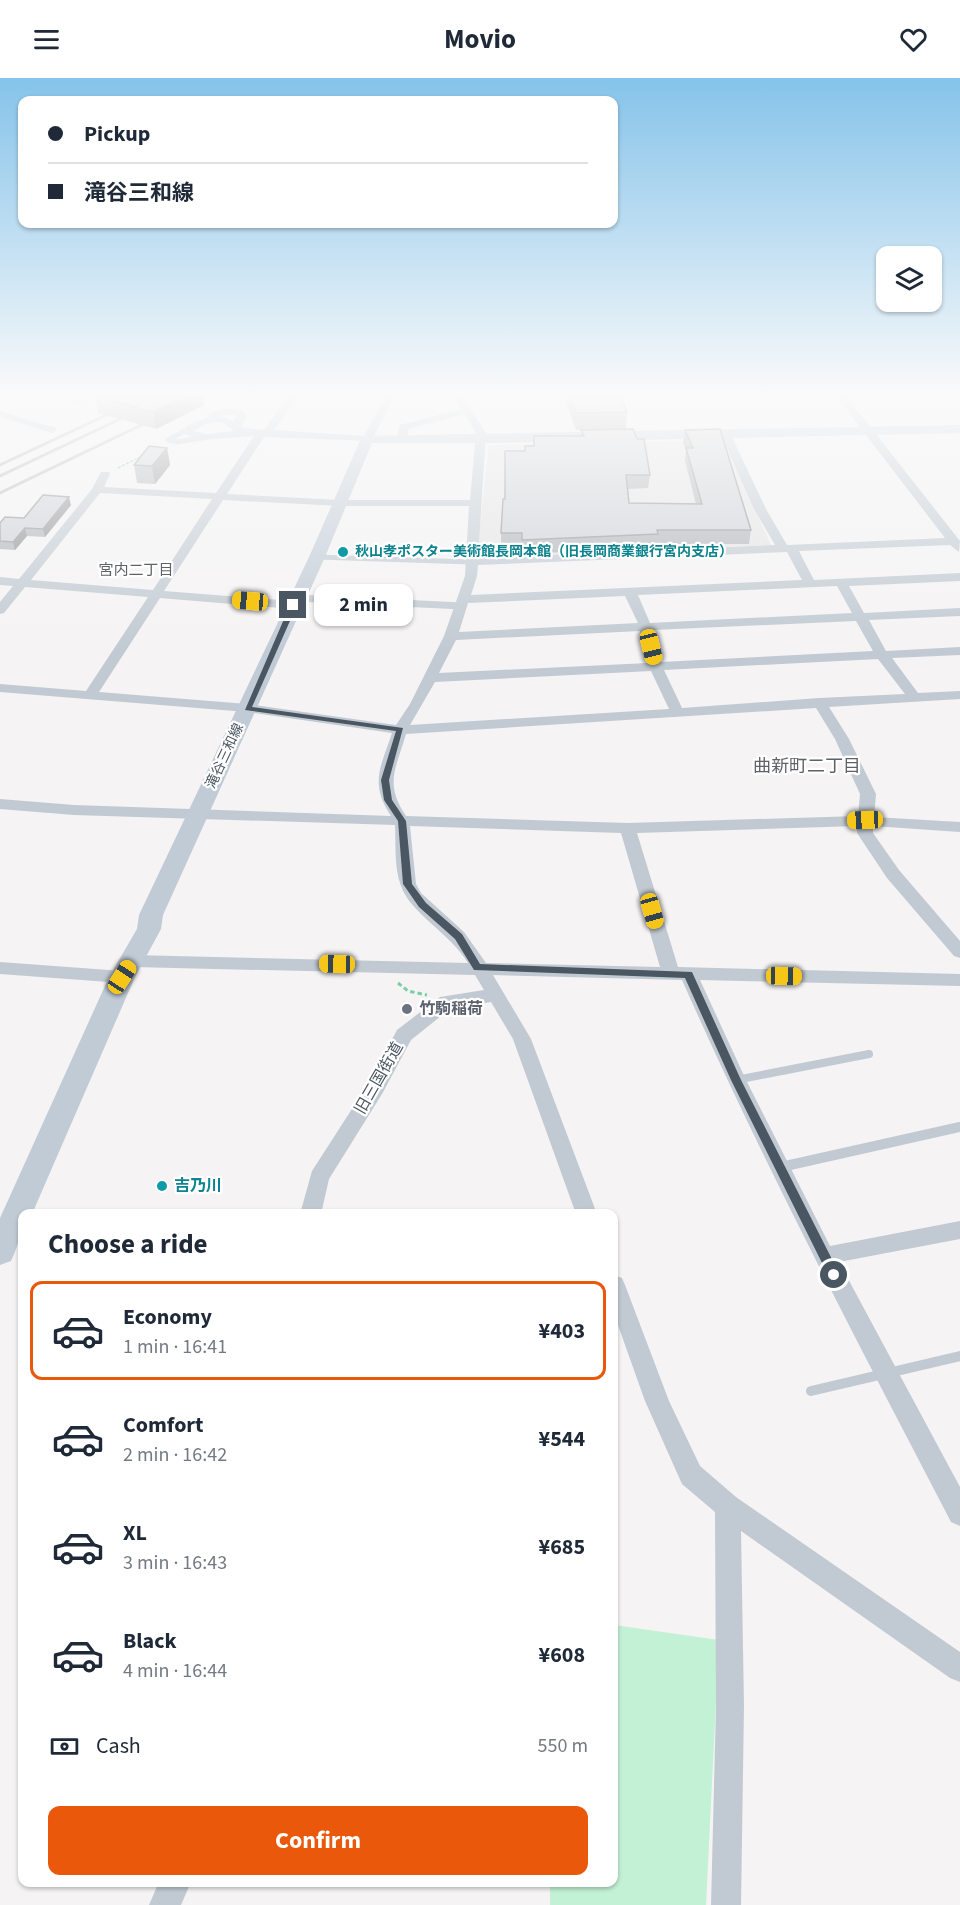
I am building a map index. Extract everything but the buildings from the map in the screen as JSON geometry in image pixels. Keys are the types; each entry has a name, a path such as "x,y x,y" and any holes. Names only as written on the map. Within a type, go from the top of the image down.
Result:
{"main road":[{"name":"滝谷三和線","path":"19,1209 349,481"},
{"name":"滝谷三和線","path":"0,1252 18,1212"}],"street":[{"path":"0,610 98,490 102,481"},
{"path":"90,695 229,481"},
{"path":"477,481 471,576 464,602 452,636 417,704 400,730 385,780 388,800 402,821 408,884 423,905 468,948 477,968 522,1039 585,1209"},
{"path":"747,481 760,509 810,583"},
{"path":"908,481 957,545"},
{"path":"98,490 340,503 475,503"},
{"path":"471,562 787,548 957,545"},
{"path":"464,602 960,576"},
{"path":"840,581 882,654 914,697"},
{"path":"0,582 295,602"},
{"path":"630,592 646,628 656,667 677,712"},
{"path":"452,636 960,612"},
{"path":"429,678 960,651"},
{"path":"0,688 247,708 400,730 819,702 960,695"},
{"path":"819,702 842,739 868,794 865,833 877,853 960,951"},
{"path":"0,804 74,810 402,821 490,821 628,828 865,820 960,827"},
{"path":"628,828 680,974 781,1167 824,1256 958,1505"},
{"path":"0,968 128,969 383,965 960,980"},
{"path":"446,1002 495,995"},
{"name":"旧三国街道","path":"311,1209 319,1177 375,1089 404,1035 446,1002"},
{"path":"824,1256 960,1230"},
{"path":"618,1296 657,1401 691,1475 727,1506 960,1668"},
{"path":"726,1905 730,1733 730,1576 727,1506"},
{"path":"164,1905 173,1887"}],"lane":[{"path":"317,557 471,562"},
{"path":"295,602 464,602"},
{"path":"736,1080 869,1054"},
{"path":"781,1167 960,1127"},
{"path":"812,1391 960,1356"}],"path":[{"path":"383,965 408,991 446,1002"}],"shaded area":[{"path":"485,481 742,481 771,545 476,559"}],"green space":[{"path":"618,1626 719,1640 706,1905 550,1905 550,1887 618,1887"}],"railway":[{"path":"0,493 24,481"}],"place":[{"name":"秋山孝ポスター美術館長岡本館（旧長岡商業銀行宮内支店）","path":"343,552"},
{"name":"竹駒稲荷","path":"407,1009"},
{"name":"吉乃川","path":"162,1186"}],"district":[{"name":"宮内二丁目","path":"136,570"},
{"name":"曲新町二丁目","path":"807,766"}],"route":[{"path":"293,605 247,708 400,730 386,774 385,788 388,800 402,821 408,884 414,896 444,922 468,948 477,968 689,975 736,1080 834,1275"}]}
